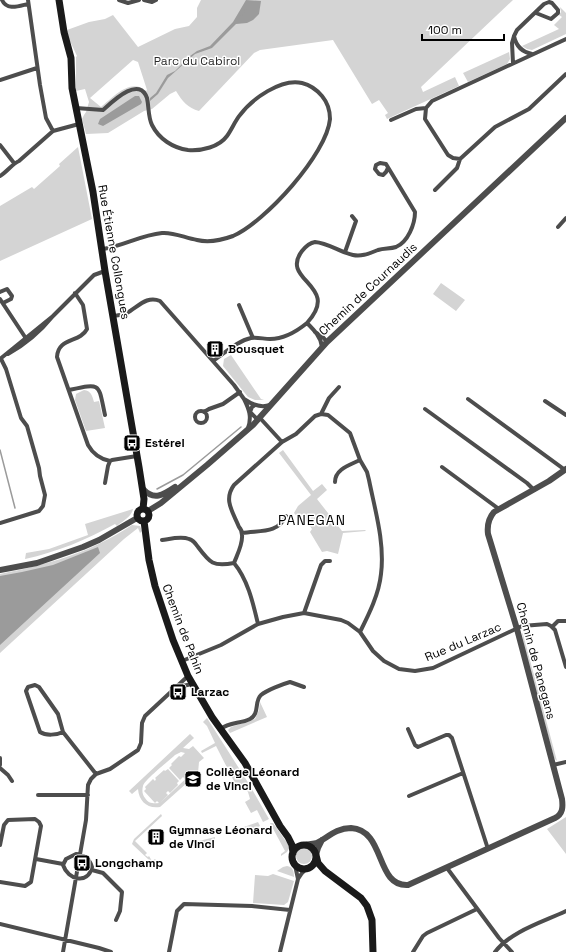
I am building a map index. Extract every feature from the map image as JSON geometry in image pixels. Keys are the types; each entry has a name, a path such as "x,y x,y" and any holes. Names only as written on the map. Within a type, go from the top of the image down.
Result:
{"main road":[{"name":"Rue Étienne Collongues","path":"59,0 64,32 71,58 72,88 94,192 138,456 145,510"},
{"path":"145,510 149,517 144,521 140,521 137,518 137,512 145,510"},
{"name":"Chemin de Pahin","path":"144,521 149,560 155,586 173,640 188,676 221,729 245,763 280,826 288,837 292,845 293,853"},
{"name":"Chemin de Pahin","path":"288,837 304,845"},
{"path":"325,871 316,867 300,868 295,865 292,859 296,848 304,845 312,848 318,863 325,871 361,898 367,906 372,920 373,952"},
{"path":"308,868 315,862 316,855"}],"street":[{"path":"2,0 8,7 28,2 37,68 46,118 53,131"},
{"path":"119,0 128,3 139,0"},
{"path":"144,0 152,2 156,0"},
{"path":"514,63 512,43 517,30 544,4 549,2 554,4 558,10 558,13 551,19 536,12"},
{"path":"514,36 516,42 522,50 533,54"},
{"path":"460,159 453,158 448,155 425,119 424,113 432,101 566,39"},
{"path":"0,80 37,68"},
{"path":"435,190 457,168 460,159 493,128 529,109 566,74"},
{"path":"76,108 103,110 128,90 140,90 145,95 147,100 152,125 162,139 178,147 196,150 208,148 223,140 240,115 248,107 269,91 285,84 300,82 313,88 325,99 330,114 329,125 323,142 294,184 266,212 234,235 222,239 205,241 181,235 160,233 103,249"},
{"path":"391,120 416,109 426,108"},
{"name":"Chemin de Cournaudis","path":"145,510 161,503 259,419 324,345 566,118"},
{"path":"0,176 9,170 14,163 19,162 53,131 79,124"},
{"path":"0,145 14,163"},
{"path":"213,361 240,343 253,338 280,338 292,333 307,323 316,311 318,298 316,291 297,269 297,261 308,245 315,242 345,252 360,255 401,244 409,232 415,218 415,212 388,168"},
{"path":"345,252 356,222 352,216"},
{"path":"558,227 566,218"},
{"path":"0,523 40,510 43,506 45,495 27,426 21,418 6,369 0,359 27,340 94,275 106,271"},
{"path":"0,292 7,289 12,296 11,299 4,303"},
{"path":"75,293 83,305 87,326 86,331 63,344 58,351 58,360 90,448 100,458 110,461 138,456"},
{"path":"0,299 27,340"},
{"path":"114,316 127,313 149,299 156,299 160,301 240,392 250,412 250,422 247,430"},
{"path":"239,305 253,338"},
{"path":"307,323 324,345"},
{"path":"68,390 91,385 97,387 100,392 105,415"},
{"path":"321,414 329,398 339,387"},
{"path":"204,412 223,404 240,392"},
{"path":"244,399 255,405 266,406 272,404"},
{"name":"Chemin de Panegans","path":"304,845 315,843 343,829 356,829 363,832 373,842 389,877 402,885 410,884 447,868 560,816 562,803 553,765 517,629 488,534 488,528 489,519 494,512 534,490 565,470 468,399"},
{"path":"545,401 566,415"},
{"path":"250,412 252,407 255,405"},
{"path":"425,409 527,483 534,490"},
{"path":"250,412 282,442"},
{"path":"234,563 242,541 242,533 230,504 228,495 230,491 234,485 282,442 296,434 315,416 321,414 328,415 350,433 360,460 367,472 379,531 382,557 381,575 377,594 360,632"},
{"path":"335,482 337,474 341,469 360,460"},
{"path":"105,483 110,461"},
{"path":"442,467 499,509"},
{"name":"Chemin de Cournaudis","path":"143,488 150,495 157,496 188,480"},
{"path":"242,533 274,529 279,526 286,516"},
{"path":"0,570 37,563 83,547 99,540 137,518"},
{"path":"162,540 188,538 194,542 211,562 218,564 234,563"},
{"path":"304,614 321,565 325,561 330,561"},
{"path":"234,563 242,572 258,624"},
{"name":"Rue du Larzac","path":"182,661 207,651 258,624 283,617 304,614 342,620 348,623 360,632 373,651 384,661 399,668 415,671 433,668 525,626 545,624 552,627"},
{"path":"566,620 558,621 552,627 555,630 566,667"},
{"path":"63,952 88,810 89,783 96,774 110,769 136,752 141,743 142,723 144,718 188,676"},
{"path":"221,729 228,725 248,720 253,716 257,709 259,698 262,694 290,682 304,687"},
{"path":"178,687 192,684"},
{"path":"63,732 47,735 40,732 26,692 28,687 35,685 39,686 58,714 63,732 96,774"},
{"path":"408,729 415,745 418,747 446,735 450,736 488,849"},
{"path":"0,758 0,766 12,781"},
{"path":"553,765 566,762"},
{"path":"409,796 463,773"},
{"path":"38,795 88,795"},
{"path":"0,845 6,821 10,819 35,819 39,822 41,826 31,881 25,886 0,882"},
{"path":"316,855 322,840"},
{"path":"63,864 70,857 80,854"},
{"path":"80,854 90,862 92,870"},
{"path":"36,859 63,864"},
{"path":"63,864 63,867 67,873 79,879 86,877 92,870"},
{"path":"295,865 298,879 300,875 308,868"},
{"path":"447,868 503,943 512,952"},
{"path":"92,870 103,873 122,892 120,911 116,920"},
{"path":"280,952 298,879"},
{"path":"168,952 177,911 184,904 252,906 290,910"},
{"path":"413,952 422,937 427,933 477,909"},
{"path":"495,952 513,935 566,911"},
{"path":"0,924 110,952"}],"green space":[{"name":"Parc du Cabirol","path":"201,0 513,0 421,87 423,92 455,77 459,86 387,119 385,115 388,113 379,100 372,104 333,40 260,50 254,53 199,111 186,104 176,91 152,109 144,111 108,133 86,134 82,119 89,102 85,89 76,91 77,56 69,39 67,30 89,22 105,19 113,15 138,47 175,29 189,26 197,17 197,8","holes":["133,60 138,62 147,90 146,91 140,87 128,87 101,107 90,98"]},
{"path":"560,7 566,13 566,34 532,50 522,46 559,29 554,25 562,17 559,15 561,12"},
{"path":"509,52 510,59 507,64 468,82 463,73"},
{"path":"78,147 92,219 0,261 0,206 32,187 34,189 60,166 59,164"},
{"path":"441,283 465,300 456,311 433,294"},
{"path":"231,355 261,399 264,400 255,400 248,397 223,366 224,359"},
{"path":"84,390 91,394 94,402 99,401 105,428 86,431 75,400 76,394"},
{"path":"283,450 313,491 322,484 327,490 317,499 342,531 366,531 343,533 338,554 327,551 322,552 310,532 312,529 301,514 297,516 294,513 298,506 311,495 279,453"},
{"path":"133,509 129,516 117,526 115,524 71,545 25,559 26,553 49,549 88,535 85,524"},
{"path":"132,525 140,526 142,531 140,533 138,528 124,539 0,653 0,574 69,556 101,543"},
{"path":"522,633 557,761 554,758 524,646"},
{"path":"260,702 267,717 230,733 228,730 231,727 255,719 259,710"},
{"path":"207,718 249,784 269,819 263,822 257,810 251,813 245,802 250,799 248,792 244,786 238,789 216,746 202,753 201,751 215,743 207,726 203,722"},
{"path":"190,734 194,738 183,748 189,749 193,746 204,758 199,762 198,773 160,807 151,807 144,803 140,797 138,789 132,794 129,791","holes":["181,752 185,753 181,757 179,756 169,768 180,780 183,777 185,779 193,772 160,803 168,795 166,793 168,791 170,793 178,785 177,783 179,781 168,769 165,771 164,770 155,778 155,781 153,779 145,787 146,789 144,791 155,803 149,802 142,792 145,783 175,755"]},
{"path":"161,814 162,816 135,841 147,853 145,855 148,857 149,856 152,861 155,859 157,861 156,863 149,860 132,844 134,839"},
{"path":"566,817 566,854 547,829"},
{"path":"258,822 260,826 244,834 241,828"},
{"path":"270,823 273,823 290,847 287,852 281,856 281,854 285,851"},
{"path":"215,837 214,847 191,846 189,843 191,841 199,841"},
{"path":"301,848 307,848 312,853 310,862 307,864 301,864 296,859 296,853"},
{"path":"287,866 291,867 293,870 294,877 277,871"},
{"path":"273,874 294,881 288,902 284,905 253,903 255,875 268,876"}],"shaded area":[{"path":"246,0 261,1 259,14 247,23 236,24 212,48 195,54 168,78 158,94 150,101 150,98 156,93 167,75 175,71 197,51 210,46 233,22"},
{"path":"135,96 139,96 142,102 141,104 103,126 98,124 100,119"},
{"path":"98,547 100,553 0,645 0,576 53,565"}],"waterway":[{"path":"241,16 246,9"},
{"path":"157,489 183,475 241,427"},
{"path":"0,450 15,508"}],"place":[{"name":"Bousquet","path":"215,349"},
{"name":"Estérel","path":"132,443"},
{"name":"Larzac","path":"178,692"},
{"name":"Collège Léonard de Vinci","path":"193,779"},
{"name":"Gymnase Léonard de Vinci","path":"156,837"},
{"name":"Longchamp","path":"82,863"}],"district":[{"name":"PANEGAN","path":"312,520"}]}
